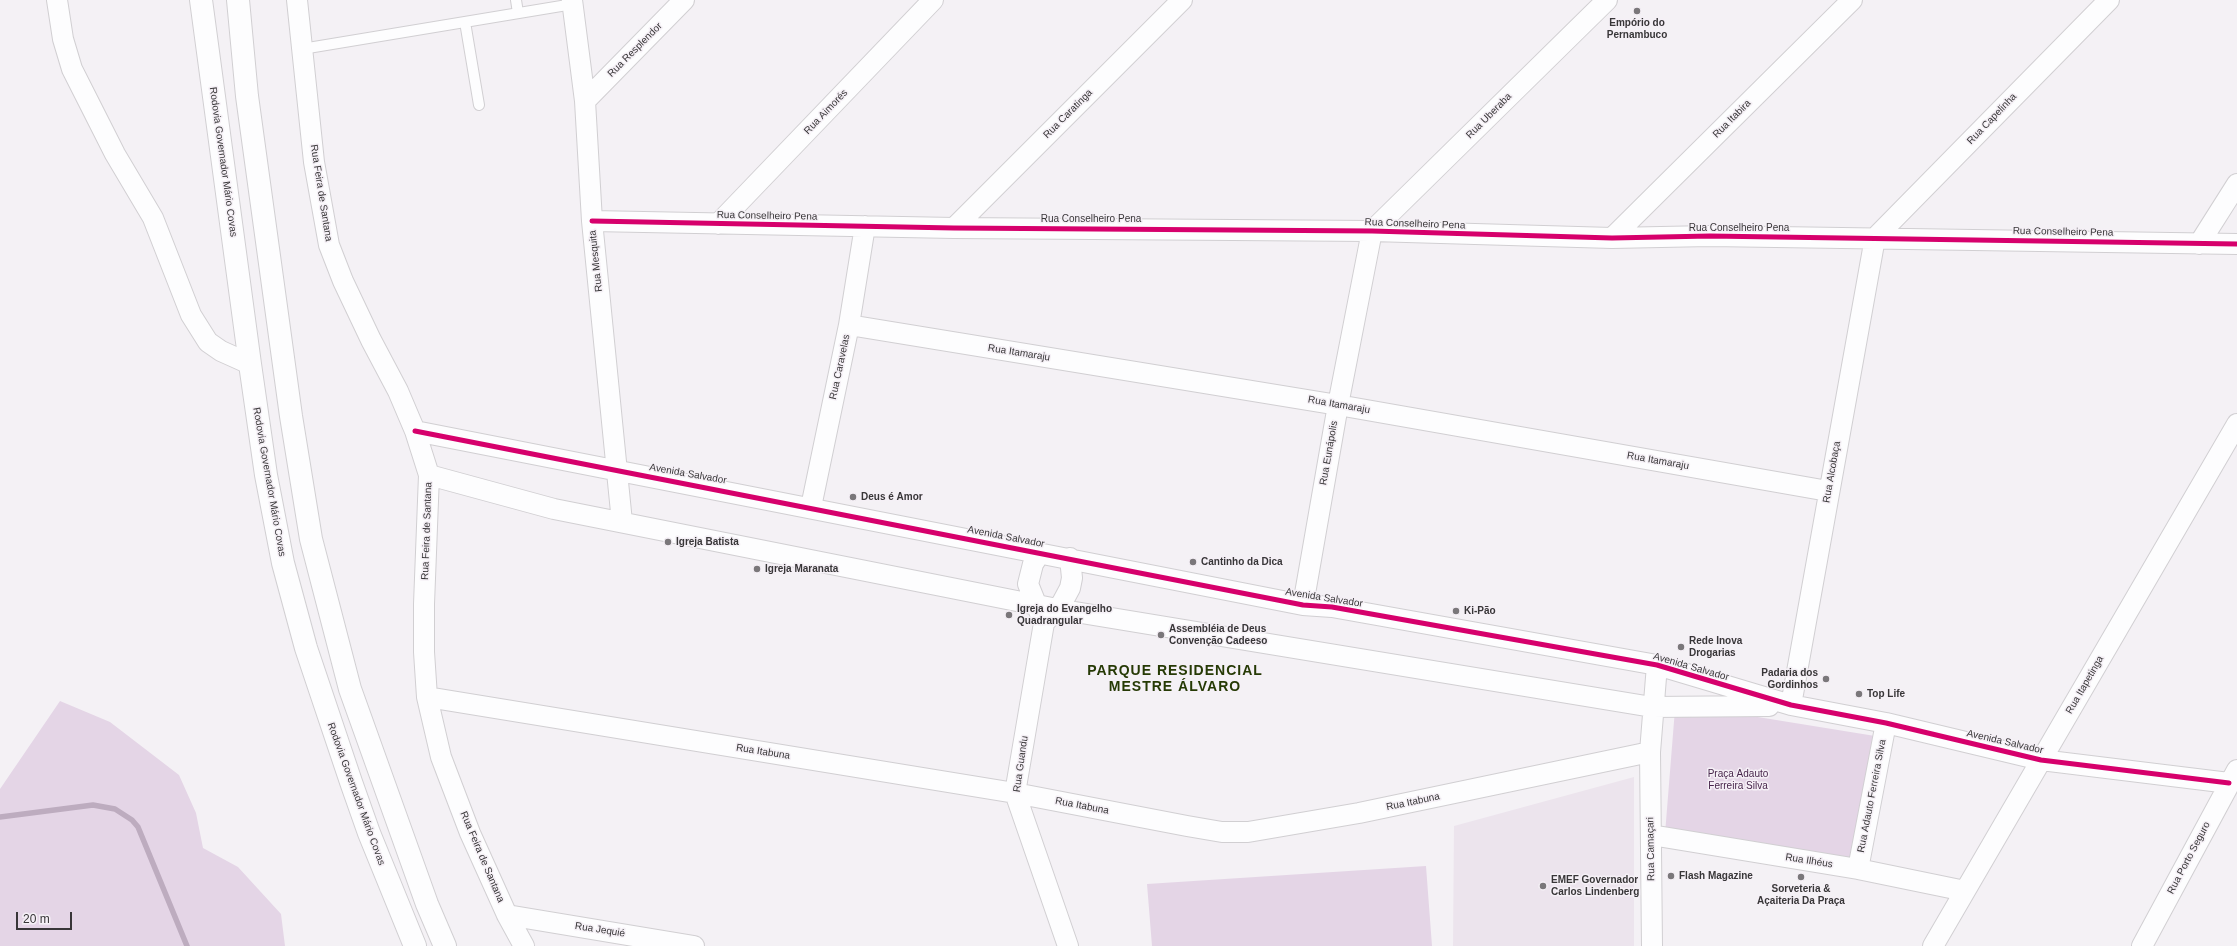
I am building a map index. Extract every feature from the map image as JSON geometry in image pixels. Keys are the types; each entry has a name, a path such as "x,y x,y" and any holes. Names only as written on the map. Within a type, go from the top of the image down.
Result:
{"main road":[{"name":"Rodovia Governador Mário Covas","path":"201,0 266,476 282,556 306,648 369,833 415,946"},
{"path":"238,0 249,112 290,416 311,539 350,689 427,904 445,946"}],"street":[{"path":"57,0 63,39 72,68 115,154 153,218 191,315 208,342 221,351 250,364"},
{"name":"Rua Feira de Santana","path":"297,0 314,162 329,245 343,281 398,391 415,431 429,475 424,632 427,697 441,757 470,833 507,915 524,946"},
{"name":"Rua Resplendor","path":"585,101 684,0"},
{"name":"Rua Aimorés","path":"718,224 933,0"},
{"name":"Rua Caratinga","path":"954,228 1182,0"},
{"name":"Rua Uberaba","path":"1372,231 1607,0"},
{"name":"Rua Itabira","path":"1612,238 1852,0"},
{"name":"Rua Capelinha","path":"1875,238 2109,0"},
{"name":"Rua Mesquita","path":"573,2 585,101 592,221 622,522"},
{"path":"2199,244 2237,184"},
{"name":"Rua Conselheiro Pena","path":"592,221 954,228 1372,231 1612,238 1710,236 2237,244"},
{"name":"Rua Caravelas","path":"811,507 849,325 865,226"},
{"name":"Rua Eunápolis","path":"1303,605 1338,405 1372,231"},
{"name":"Rua Alcobaça","path":"1790,706 1875,238"},
{"name":"Rua Itamaraju","path":"849,325 1338,405 1828,491"},
{"name":"Rua Itapetinga","path":"1933,946 2237,424"},
{"name":"Avenida Salvador","path":"415,431 811,507 1303,605 1332,607 1657,666 1790,706 1886,723 2041,760 2233,777"},
{"name":"Avenida Salvador","path":"429,475 554,509 622,522 1046,613 1652,707 1790,706"},
{"name":"Rua Guandu","path":"1040,553 1033,564 1028,584 1046,613 1015,793 1068,946"},
{"name":"Rua Guandu","path":"1046,613 1067,597 1072,578 1070,558"},
{"path":"1650,752 1652,707 1657,666"},
{"name":"Rua Itabuna","path":"427,697 1015,793 1222,832 1248,832 1359,814 1650,752"},
{"name":"Rua Adauto Ferreira Silva","path":"1858,869 1886,723"},
{"name":"Rua Camaçari","path":"1650,752 1652,946"},
{"name":"Rua Porto Seguro","path":"2142,946 2233,777"},
{"name":"Rua Ilhéus","path":"1651,835 1858,869 1965,891"},
{"name":"Rua Jequié","path":"507,915 694,946"}],"lane":[{"path":"516,0 518,13"},
{"path":"302,49 518,13 573,2"},
{"path":"465,22 479,105"}],"shaded area":[{"name":"EMEF Governador Carlos Lindenberg","path":"1634,777 1634,946 1453,946 1454,826"}],"green space":[{"path":"60,701 110,722 179,775 196,813 203,848 238,867 281,914 285,946 0,946 0,789"},
{"name":"Praça Adauto Ferreira Silva","path":"1696,707 1875,736 1852,864 1665,834 1675,709"},
{"path":"1426,866 1432,946 1152,946 1147,884"}],"waterway":[{"path":"0,817 93,805 115,809 132,820 138,827 187,946"}],"cycle path":[{"path":"592,221 954,228 1372,231 1612,238 1710,236 2237,244"},
{"path":"415,431 1303,605 1332,607 1657,665 1791,705 1886,723 2041,760 2229,783"}],"place":[{"name":"Empório do Pernambuco","path":"1637,11"},
{"name":"Deus é Amor","path":"853,497"},
{"name":"Igreja Batista","path":"668,542"},
{"name":"Cantinho da Dica","path":"1193,562"},
{"name":"Igreja Maranata","path":"757,569"},
{"name":"Ki-Pão","path":"1456,611"},
{"name":"Igreja do Evangelho Quadrangular","path":"1009,615"},
{"name":"Assembléia de Deus Convenção Cadeeso","path":"1161,635"},
{"name":"Rede Inova Drogarias","path":"1681,647"},
{"name":"Padaria dos Gordinhos","path":"1826,679"},
{"name":"Top Life","path":"1859,694"},
{"name":"Flash Magazine","path":"1671,876"},
{"name":"Sorveteria & Açaiteria Da Praça","path":"1801,877"},
{"name":"EMEF Governador Carlos Lindenberg","path":"1543,886"}],"district":[{"name":"PARQUE RESIDENCIAL MESTRE ÁLVARO","path":"1175,680"}]}
